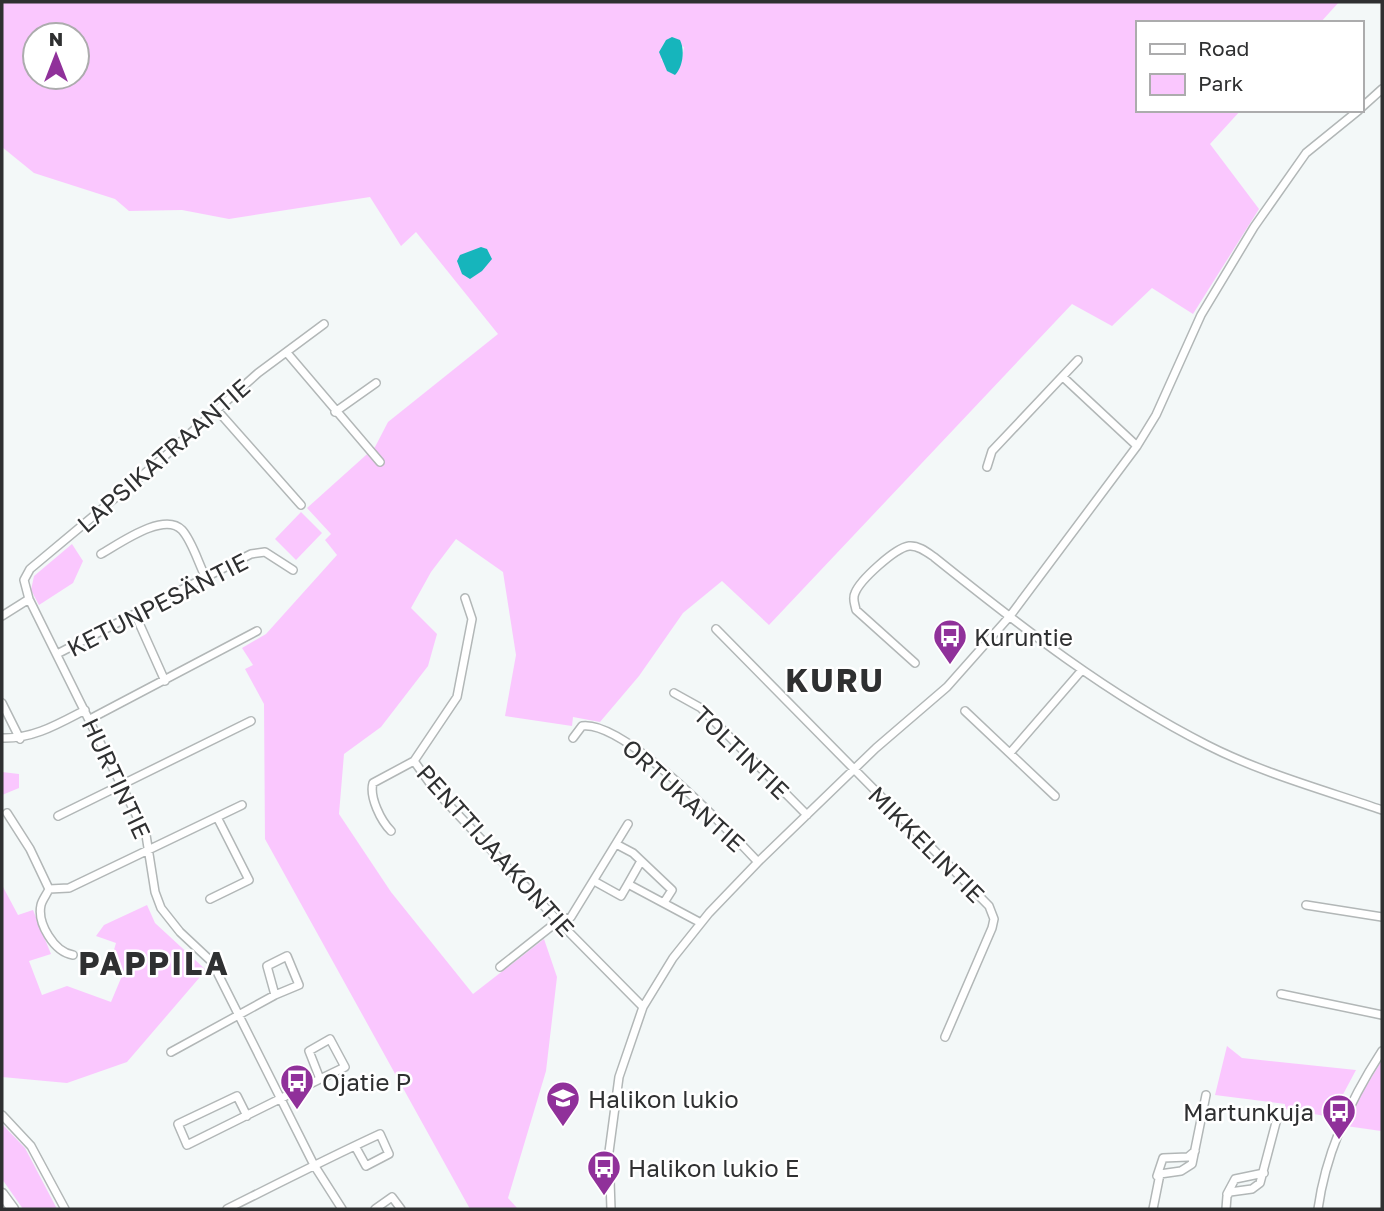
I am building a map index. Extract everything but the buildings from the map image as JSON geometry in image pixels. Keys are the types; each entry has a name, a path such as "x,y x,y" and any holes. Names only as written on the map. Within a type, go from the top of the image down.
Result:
{"main road":[{"path":"2,1194 13,1209"}],"street":[{"path":"1363,106 1382,89"},
{"path":"611,1209 608,1174 613,1108 628,1047 643,1007 673,958 701,923 758,862 899,727 947,688 1010,617 1137,446 1156,415 1200,315 1254,228 1306,153 1356,112"},
{"name":"LAPSIKATRAANTIE","path":"29,599 24,580 30,569 258,373 288,354 324,324"},
{"path":"288,354 380,462"},
{"path":"987,467 992,451 1078,360"},
{"path":"1063,377 1137,446"},
{"path":"335,412 376,383"},
{"path":"217,410 301,505"},
{"path":"101,554 156,524 170,523 182,530 205,576"},
{"path":"915,663 856,610 854,600 855,592 893,553 914,547 934,557 1010,617 1115,693 1208,746 1382,810"},
{"name":"KETUNPESÄNTIE","path":"57,654 251,554 265,552 293,570"},
{"name":"PENTTIJAAKONTIE","path":"465,598 472,619 457,697 414,761 434,789 643,1007"},
{"path":"2,616 29,599"},
{"name":"HURTINTIE","path":"29,599 122,783 150,849 155,892 161,908 180,932 212,962 314,1165 342,1209"},
{"path":"135,614 164,681"},
{"path":"716,629 854,770"},
{"path":"90,719 257,631"},
{"path":"1010,753 1082,670"},
{"name":"TOLTINTIE","path":"674,692 701,708 807,815"},
{"path":"2,703 20,739"},
{"path":"2,738 20,739 38,733 85,710"},
{"path":"965,711 1055,796"},
{"path":"58,816 251,721"},
{"name":"ORTUKANTIE","path":"573,738 582,726 595,724 639,748 758,862"},
{"path":"391,831 385,825 371,792 373,783 414,761"},
{"name":"MIKKELINTIE","path":"854,770 993,913 992,928 945,1037"},
{"path":"50,889 69,888 242,805"},
{"path":"6,813 30,849 50,889"},
{"path":"210,900 249,880 217,817"},
{"path":"500,967 558,921 571,917 628,824"},
{"path":"616,844 641,861 672,890 665,901"},
{"path":"594,881 621,896 641,861"},
{"path":"628,884 665,901 701,923"},
{"path":"50,889 41,905 42,922 52,941 65,954 73,955"},
{"path":"1306,905 1382,917"},
{"path":"171,1052 275,995 299,985 287,956 267,965 275,995"},
{"path":"1281,994 1382,1015"},
{"path":"247,1116 237,1096 178,1124 187,1145 281,1100 345,1067 330,1039 309,1051 320,1079"},
{"path":"1318,1209 1329,1154 1362,1082 1382,1051"},
{"path":"1157,1180 1165,1172 1187,1170 1195,1151 1206,1095"},
{"path":"1227,1196 1235,1190 1257,1186 1264,1172 1279,1111"},
{"path":"2,1115 31,1146 65,1209"},
{"path":"227,1209 314,1165 380,1134 389,1154 366,1166 355,1146"},
{"path":"1153,1209 1163,1158 1188,1157 1195,1151"},
{"path":"1226,1209 1227,1196 1235,1179 1261,1176 1264,1172"},
{"path":"375,1209 392,1197 401,1209"}],"green space":[{"path":"2,2 1339,2 1322,21 1136,21 1136,112 1239,112 1210,144 1259,209 1193,314 1152,288 1112,326 1072,304 769,625 722,581 683,613 639,676 600,722 573,717 572,726 505,716 516,655 503,572 456,539 431,572 411,608 437,634 428,666 381,727 344,754 339,814 391,892 473,994 544,939 557,977 546,1071 508,1198 518,1209 470,1209 265,839 264,704 245,669 253,665 242,648 266,634 337,555 325,540 331,534 307,508 375,447 388,422 498,334 416,232 401,246 370,197 229,219 182,210 129,211 115,199 34,173 2,147","holes":["666,40 684,47 681,64 661,60 663,55 659,52"]},
{"path":"301,512 322,533 296,560 275,539"},
{"path":"72,544 83,561 73,583 39,605 31,590 34,576"},
{"path":"2,772 19,774 19,788 2,795"},
{"path":"2,885 18,915 33,910 51,954 29,961 42,995 67,986 111,1002 124,971 109,967 116,943 96,936 104,925 147,905 155,923 206,970 127,1062 67,1083 2,1077"},
{"path":"1227,1046 1242,1058 1356,1070 1331,1117 1285,1109 1285,1104 1215,1095"},
{"path":"1382,1060 1381,1131 1346,1126 1356,1103"},
{"path":"2,1124 25,1148 57,1209 23,1209 2,1179"}],"water":[{"path":"672,37 680,40 682,49 681,63 675,75 667,71 659,52 666,40"},
{"path":"481,247 487,249 492,259 482,271 470,279 462,274 457,261 460,255"}],"place":[{"name":"Kuruntie","path":"950,666"},
{"name":"Ojatie P","path":"297,1111"},
{"name":"Halikon lukio","path":"563,1128"},
{"name":"Martunkuja","path":"1339,1141"},
{"name":"Halikon lukio E","path":"604,1197"}],"district":[{"name":"KURU","path":"835,680"},
{"name":"PAPPILA","path":"154,963"}]}
